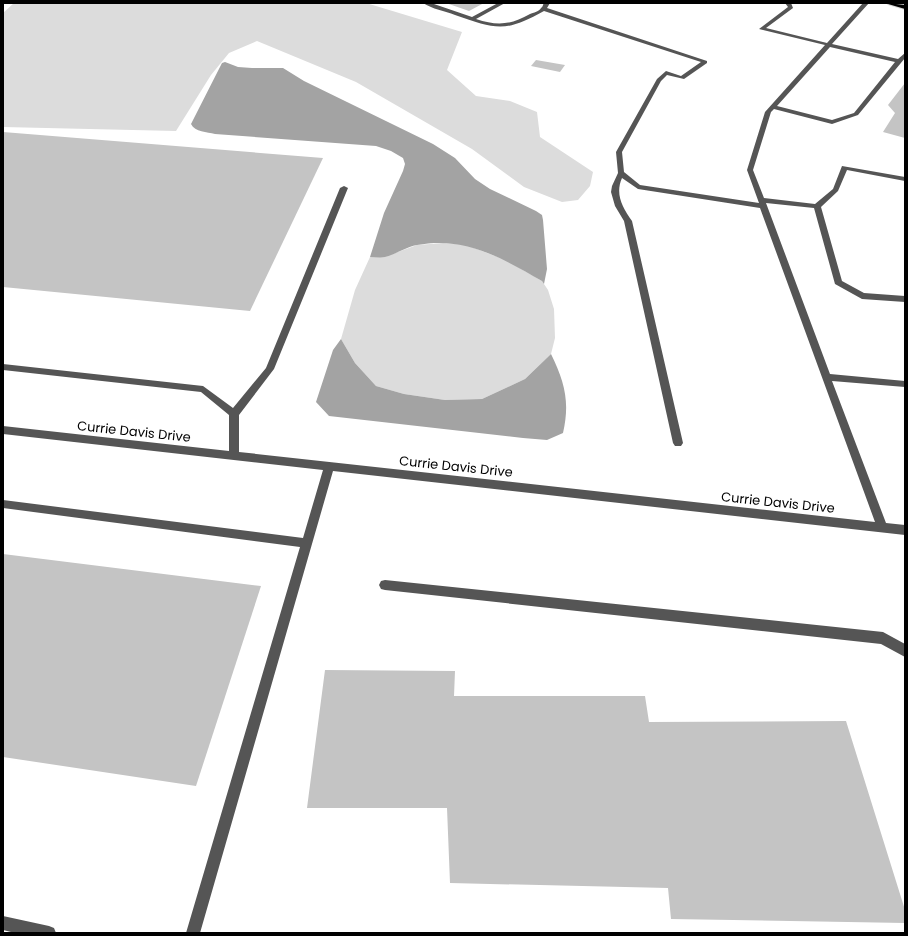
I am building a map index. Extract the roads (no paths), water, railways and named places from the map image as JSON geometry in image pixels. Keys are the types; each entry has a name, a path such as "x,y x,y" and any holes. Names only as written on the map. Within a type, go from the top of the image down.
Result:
{"main road":[{"path":"890,3 905,7"}],"street":[{"path":"426,3 489,26 505,27 545,6 705,62 682,78 666,74 659,80 619,152 621,173 615,188 620,209 628,221 678,443"},
{"path":"472,19 502,3"},
{"path":"788,3 791,7 762,29 899,61"},
{"path":"866,3 768,112 750,170 882,528"},
{"path":"772,107 832,122 856,114 905,55"},
{"path":"621,173 638,187 762,203 817,206 836,190 844,166 905,179"},
{"path":"234,456 234,414 270,369 344,188"},
{"path":"817,206 838,282 862,296 905,299"},
{"path":"3,367 203,389 234,414"},
{"path":"826,377 905,384"},
{"name":"Currie Davis Drive","path":"3,430 905,530"},
{"path":"194,933 329,466"},
{"path":"3,504 307,543"},
{"path":"385,585 883,638 905,651"},
{"path":"3,923 48,933"}]}
